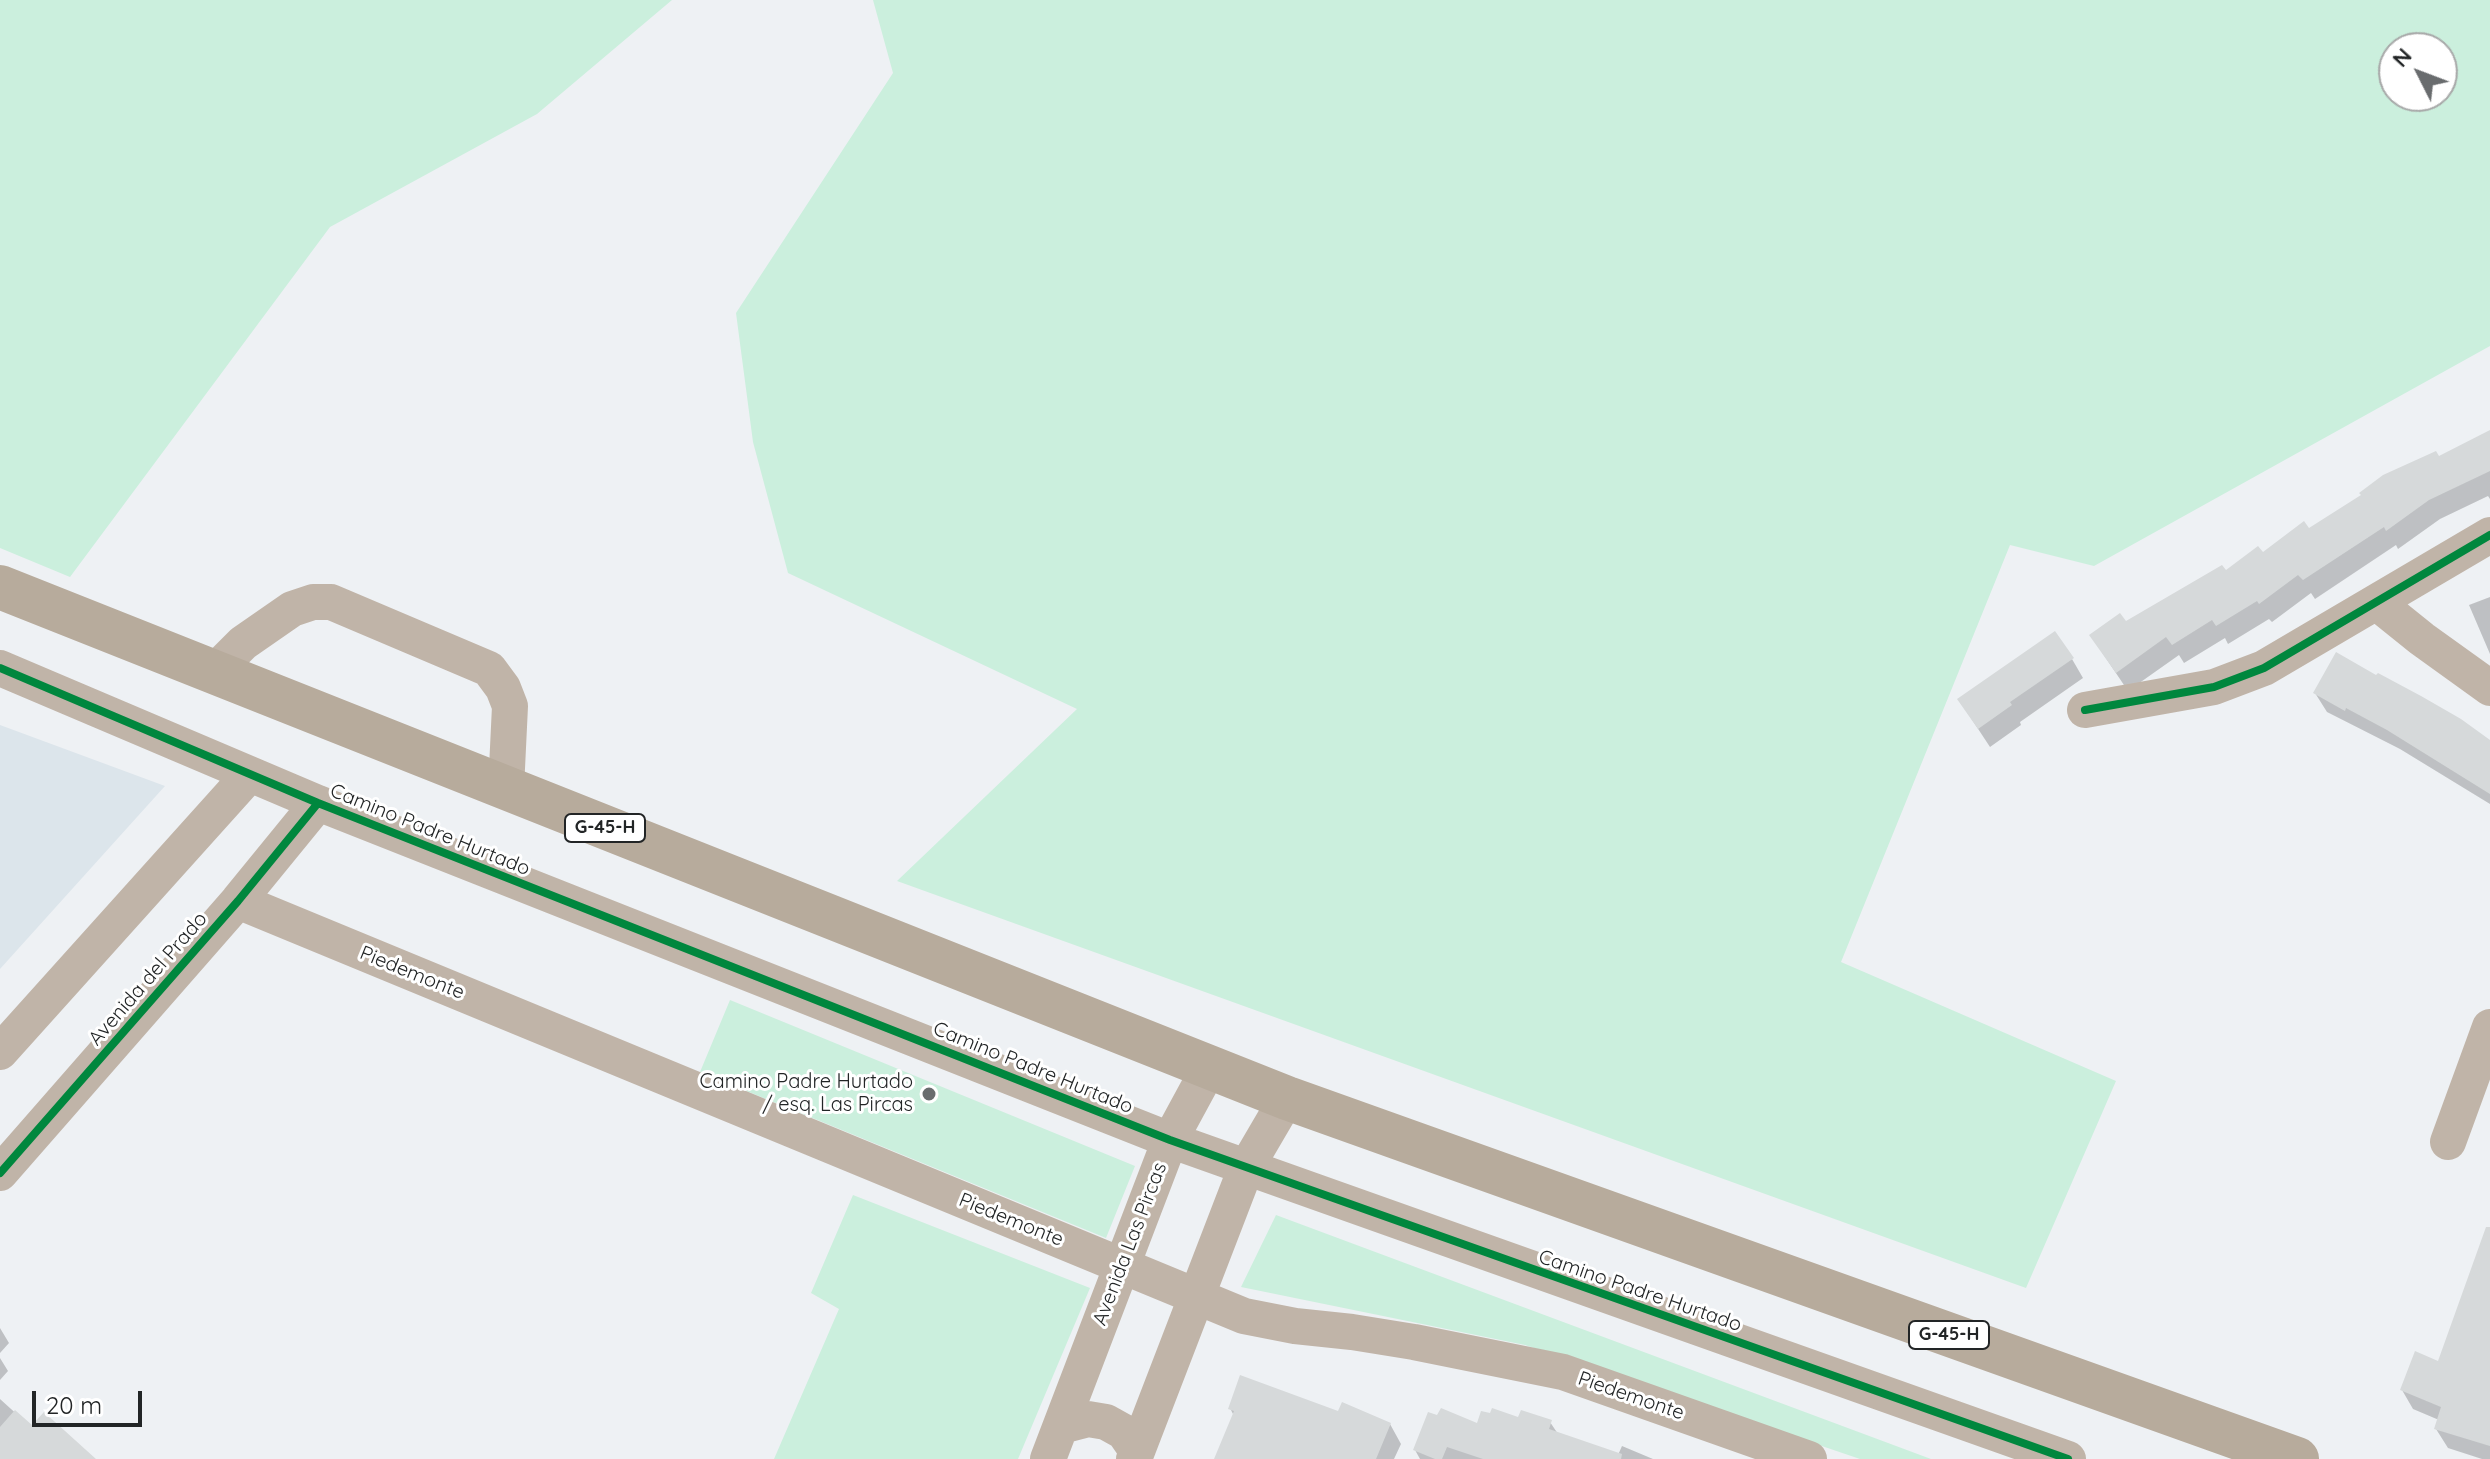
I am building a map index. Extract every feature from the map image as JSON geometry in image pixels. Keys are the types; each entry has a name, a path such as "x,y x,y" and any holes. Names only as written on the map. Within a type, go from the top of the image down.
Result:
{"main road":[{"name":"G-45-H","path":"0,587 1287,1098 2297,1459"}],"street":[{"path":"2085,710 2214,687 2264,668 2490,535"},
{"path":"214,672 243,643 292,609 313,602 331,602 489,669 503,688 510,706 506,789"},
{"path":"2376,602 2490,688"},
{"name":"Camino Padre Hurtado","path":"0,668 318,803 1170,1140 2068,1459"},
{"path":"0,1052 249,775"},
{"name":"Avenida del Prado","path":"0,1173 238,901 318,803"},
{"name":"Piedemonte","path":"238,901 1244,1316 1398,1340 1563,1372 1809,1459"},
{"path":"2448,1142 2489,1033"},
{"name":"Avenida Las Pircas","path":"1048,1459 1170,1140 1209,1068"},
{"path":"1135,1455 1246,1168 1287,1098"},
{"path":"1061,1426 1088,1419 1106,1422 1124,1432 1135,1455"}],"shaded area":[{"path":"0,725 165,786 0,969"}],"green space":[{"path":"0,0 672,0 537,114 330,227 70,577 0,548"},
{"path":"873,0 2490,0 2490,346 2094,566 2010,545 1841,962 2116,1081 2026,1288 897,881 1077,709 788,573 753,442 736,313 893,73"},
{"path":"730,1000 1135,1166 1106,1238 700,1072"},
{"path":"853,1195 1090,1288 1018,1459 774,1459 839,1309 811,1293"},
{"path":"1276,1215 1931,1459 1860,1459 1525,1345 1241,1287"}],"building":[{"path":"2490,430 2490,471 2429,500 2386,531 2384,527 2303,580 2298,575 2259,604 2257,601 2216,626 2212,620 2172,645 2166,637 2116,673 2089,635 2120,613 2126,621 2222,565 2226,570 2258,546 2263,552 2304,521 2309,528 2361,495 2359,493 2383,475 2436,451 2439,456"},
{"path":"2055,631 2074,658 2010,702 2012,705 1978,729 1957,699"},
{"path":"2336,652 2421,696 2490,740 2490,794 2387,730 2313,693"},
{"path":"2486,1227 2490,1227 2490,1446 2434,1429 2441,1407 2400,1390 2415,1351 2438,1361"},
{"path":"1240,1375 1338,1411 1342,1402 1391,1423 1376,1459 1214,1459 1234,1411 1228,1409"},
{"path":"1441,1408 1477,1423 1481,1411 1490,1413 1492,1408 1518,1417 1521,1410 1552,1420 1549,1429 1622,1454 1621,1459 1483,1459 1447,1447 1442,1459 1435,1459 1413,1450 1428,1412 1437,1415"},
{"path":"15,1410 32,1425 44,1412 96,1459 0,1459 0,1427"}],"cycle path":[{"path":"2085,710 2214,687 2264,668 2490,535"},
{"path":"0,668 318,803 1170,1140 2068,1459"},
{"path":"0,1173 238,901 318,803"}],"place":[{"name":"Camino Padre Hurtado / esq. Las Pircas","path":"929,1094"}]}
